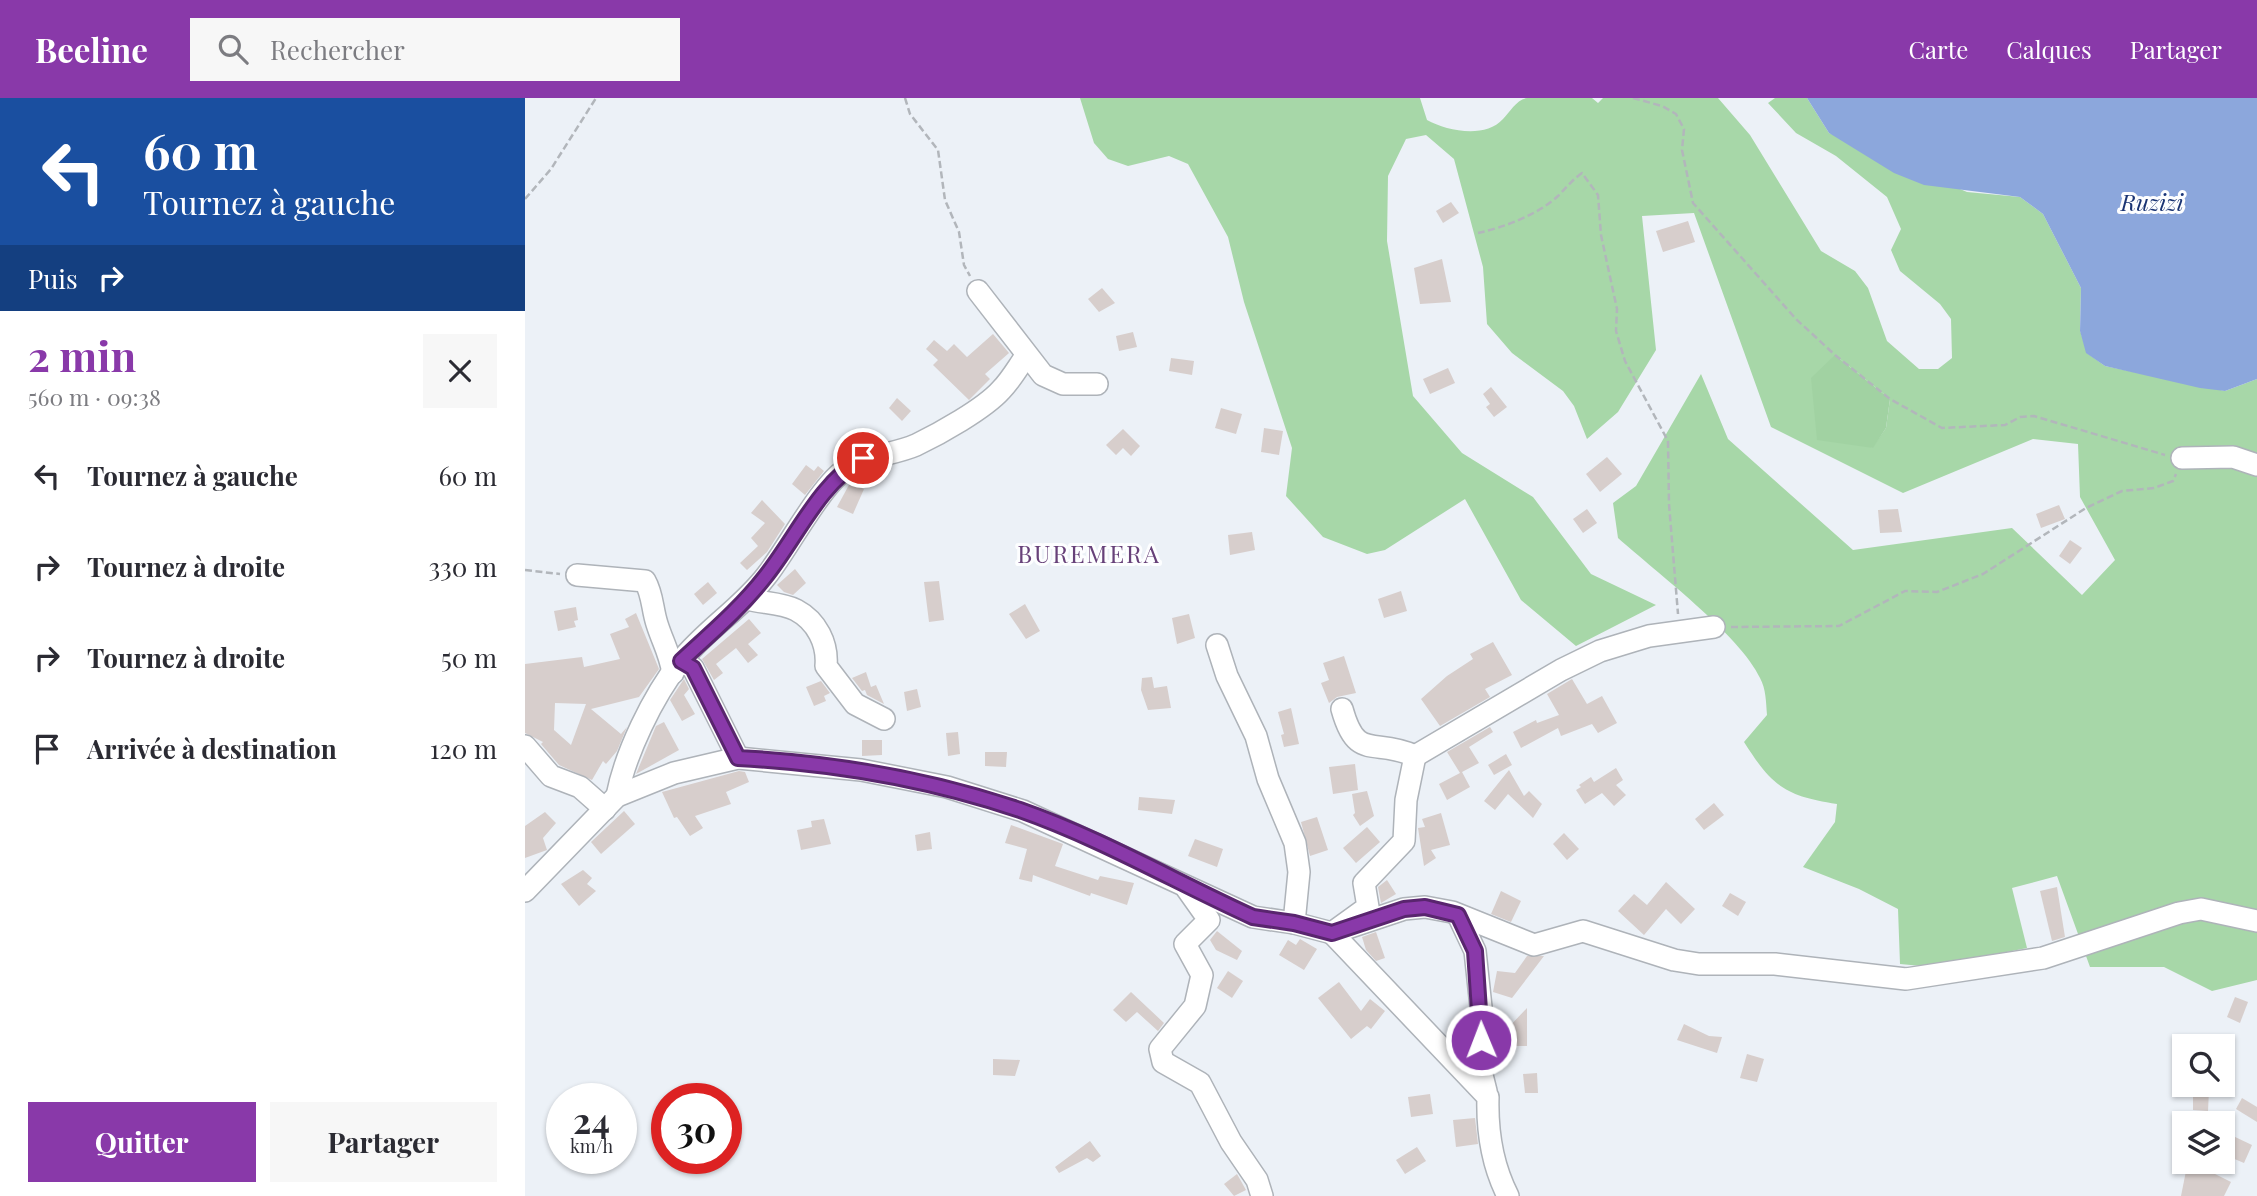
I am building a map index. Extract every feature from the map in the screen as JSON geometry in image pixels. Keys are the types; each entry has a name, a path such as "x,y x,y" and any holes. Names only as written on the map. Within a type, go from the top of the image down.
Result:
{"street":[{"path":"978,291 1043,375 1063,384 1097,384"},
{"path":"611,802 631,752 677,667 747,599 800,530 826,488 843,470 863,458 885,455 916,444 968,414 1000,391 1027,356"},
{"path":"2182,458 2233,457 2257,465"},
{"path":"577,575 645,581 650,590 657,625 677,667"},
{"path":"747,599 796,610 817,629 827,650 826,666 855,704 884,719"},
{"path":"1332,933 1368,906 1364,883 1404,841 1406,800 1415,756 1460,727 1622,642 1714,627"},
{"path":"1217,645 1227,676 1256,736 1268,779 1294,843 1299,872 1294,923"},
{"path":"677,667 693,668 738,758"},
{"path":"1342,709 1349,733 1361,745 1401,750 1415,756"},
{"path":"525,746 551,776 580,786 611,802"},
{"path":"525,891 611,802 674,773 738,758 861,770 947,787 1023,811 1253,917 1294,923 1332,933 1488,1097"},
{"path":"1184,886 1209,919 1185,944 1202,975 1195,1006 1160,1049 1163,1062 1200,1083 1231,1142 1257,1180 1262,1196"},
{"path":"1332,933 1404,909 1425,907 1458,915 1534,945 1583,931 1674,960 1699,964 1775,964 1906,979 2043,958 2179,913 2201,909 2257,921"},
{"path":"1458,915 1475,951 1481,1007 1479,1063 1488,1097 1487,1128 1499,1178 1508,1196"}],"path":[{"path":"525,199 551,169 596,98"},
{"path":"905,98 910,114 938,150 945,200 959,232 964,265 978,291"},
{"path":"1633,98 1662,106 1676,114 1684,129 1682,150 1693,203 1814,335 1904,409 1942,428 1955,429 2005,425 2020,417 2034,416 2182,458 2173,481 2164,486 2122,491 2085,508 1983,574 1937,592 1905,591 1839,626 1714,627"},
{"path":"1478,233 1521,219 1558,196 1569,182 1581,173 1598,195 1601,235 1617,309 1616,331 1625,361 1668,440 1669,504 1680,631"},
{"path":"525,570 577,575"}],"green space":[{"path":"1080,98 1420,98 1427,120 1455,130 1476,131 1495,125 1516,104 1527,98 1592,98 1598,103 1603,98 1718,98 1750,135 1821,251 1855,271 1868,288 1887,341 1919,369 1938,369 1952,358 1951,319 1940,304 1900,271 1891,250 1901,229 1887,197 1836,156 1796,133 1768,103 1775,98 1807,98 1829,133 1967,192 2020,197 2043,214 2081,288 2080,330 2087,353 2105,366 2225,391 2257,379 2257,980 2212,991 2164,967 2090,967 2057,876 2012,888 2027,948 1932,967 1900,964 1898,909 1859,889 1803,867 1835,822 1837,804 1804,797 1781,786 1763,769 1744,742 1767,715 1763,687 1750,661 1716,624 1618,538 1613,503 1636,486 1701,374 1728,439 1853,550 2012,528 2082,595 2115,560 2080,497 2078,444 2033,439 1903,493 1771,427 1694,213 1642,216 1656,350 1618,412 1587,439 1574,406 1563,391 1512,353 1487,324 1483,267 1454,159 1426,135 1406,139 1388,176 1387,241 1413,396 1462,453 1533,497 1591,574 1656,605 1576,646 1521,600 1465,499 1385,550 1367,554 1323,537 1286,496 1292,448 1244,302 1228,237 1188,164 1169,156 1128,166 1108,159 1094,143","holes":["1835,355 1890,399 1886,428 1872,448"]},
{"path":"1835,355 1890,399 1886,428 1873,448 1817,440 1811,378"}],"water":[{"name":"Ruzizi","path":"1807,98 2257,98 2257,379 2225,391 2200,388 2105,366 2086,353 2080,331 2081,288 2043,214 2020,197 1924,185 1894,173 1829,133"}],"building":[{"path":"1451,202 1459,213 1443,223 1436,211"},
{"path":"1688,221 1695,242 1663,252 1656,231"},
{"path":"1442,259 1451,302 1420,304 1414,268"},
{"path":"1102,288 1115,303 1099,312 1088,299"},
{"path":"1133,332 1137,347 1119,351 1116,336"},
{"path":"993,334 1009,353 985,374 990,379 969,400 933,365 938,360 926,349 934,340 947,351 954,344 967,357"},
{"path":"1171,358 1194,361 1192,375 1169,371"},
{"path":"1448,368 1455,383 1430,394 1423,379"},
{"path":"1491,387 1507,407 1494,417 1486,407 1490,404 1483,394"},
{"path":"897,398 911,411 902,421 889,408"},
{"path":"1221,408 1242,414 1236,434 1215,428"},
{"path":"1264,428 1283,431 1279,455 1261,452"},
{"path":"1123,429 1140,446 1131,456 1123,448 1116,455 1106,445"},
{"path":"1607,457 1622,474 1600,492 1586,474"},
{"path":"806,465 814,471 818,466 824,471 805,495 792,484"},
{"path":"850,483 864,489 853,514 837,507"},
{"path":"762,500 785,524 767,552 747,570 740,563 758,546 751,538 765,523 751,513"},
{"path":"2059,505 2065,519 2041,528 2036,514"},
{"path":"1587,509 1597,523 1583,533 1573,519"},
{"path":"1898,509 1902,532 1880,533 1878,510"},
{"path":"1252,532 1255,550 1230,555 1228,535"},
{"path":"2070,540 2082,548 2070,564 2059,556"},
{"path":"795,569 806,583 793,595 784,592 777,585"},
{"path":"939,581 944,620 929,622 924,582"},
{"path":"708,582 717,593 703,605 694,594"},
{"path":"1401,591 1407,611 1384,618 1378,599"},
{"path":"1025,604 1040,631 1026,639 1009,614"},
{"path":"576,607 576,627 558,631 554,611"},
{"path":"636,613 659,669 639,697 591,709 621,734 627,727 617,751 606,764 603,761 592,780 559,765 541,744 543,742 525,733 525,664 582,657 584,667 620,659 610,634 629,627 625,619","holes":["555,703 586,704 571,745 554,730"]},
{"path":"1189,614 1195,638 1177,644 1172,618"},
{"path":"749,619 761,633 748,644 758,655 748,663 736,648 716,664 723,673 714,680 702,659"},
{"path":"1493,642 1512,675 1485,689 1490,697 1440,726 1421,699 1447,676 1473,659 1470,654"},
{"path":"1344,656 1356,693 1337,697 1329,703 1321,683 1329,680 1323,663"},
{"path":"866,672 871,687 876,685 884,704 867,695 865,690 862,691 852,678"},
{"path":"1152,677 1154,688 1167,686 1171,708 1148,710 1141,690 1142,678"},
{"path":"684,679 689,689 684,695 695,714 682,721 670,700"},
{"path":"1572,679 1587,704 1602,696 1617,723 1598,733 1592,724 1561,736 1558,728 1521,748 1513,732 1536,720 1537,723 1559,715 1547,694"},
{"path":"821,681 830,693 824,696 826,701 814,706 806,687"},
{"path":"917,689 921,707 907,711 904,692"},
{"path":"1291,708 1299,744 1284,747 1281,735 1284,734 1278,712"},
{"path":"664,722 679,750 636,774 656,726"},
{"path":"1490,727 1493,732 1469,747 1479,763 1462,772 1470,787 1447,800 1439,784 1460,773 1447,752"},
{"path":"958,732 960,754 948,756 946,733"},
{"path":"862,740 882,740 882,755 862,756"},
{"path":"985,752 1007,752 1006,767 985,766"},
{"path":"1506,754 1512,765 1494,775 1488,765"},
{"path":"1355,764 1358,790 1333,794 1329,767"},
{"path":"1616,768 1623,780 1616,785 1626,795 1614,806 1602,793 1585,804 1576,790 1581,787 1579,785 1591,777 1594,782"},
{"path":"1509,770 1524,796 1529,791 1542,804 1533,818 1508,794 1495,810 1484,801"},
{"path":"739,771 745,772 749,782 726,792 731,804 695,816 703,828 690,836 677,817 674,818 662,792"},
{"path":"1367,791 1374,816 1360,826 1353,815 1352,794"},
{"path":"1139,797 1175,800 1172,814 1138,810"},
{"path":"1714,803 1724,815 1704,830 1695,819"},
{"path":"624,811 635,824 601,854 591,842"},
{"path":"545,812 556,823 543,838 547,850 525,858 525,826"},
{"path":"1441,813 1450,845 1431,850 1436,858 1424,866 1418,828 1425,827 1422,819"},
{"path":"1317,817 1328,850 1310,856 1301,822"},
{"path":"824,819 831,844 801,850 797,830 812,827 811,821"},
{"path":"1011,825 1063,844 1055,866 1098,880 1100,876 1134,883 1127,905 1091,893 1090,896 1033,875 1032,882 1019,879 1027,849 1005,843"},
{"path":"1367,827 1380,842 1356,863 1343,848"},
{"path":"930,832 932,849 917,851 915,835"},
{"path":"1564,833 1579,849 1567,860 1553,844"},
{"path":"1195,839 1223,849 1217,867 1188,856"},
{"path":"583,870 592,878 587,884 596,891 579,906 561,884"},
{"path":"1387,880 1396,894 1381,903 1378,887"},
{"path":"1666,882 1695,909 1681,924 1666,909 1644,935 1618,911 1634,894 1647,905"},
{"path":"2057,887 2065,937 2052,941 2040,891"},
{"path":"1501,891 1521,901 1511,922 1491,914"},
{"path":"1730,893 1746,902 1738,916 1722,906"},
{"path":"1217,931 1242,951 1237,960 1216,950 1210,940"},
{"path":"1376,932 1385,958 1376,961 1366,950 1362,937"},
{"path":"1300,939 1317,949 1304,970 1279,955 1288,940 1296,945"},
{"path":"1527,956 1544,956 1512,998 1493,992 1497,971 1515,973"},
{"path":"1228,971 1243,981 1232,998 1217,988"},
{"path":"1339,982 1361,1011 1370,999 1385,1011 1371,1029 1367,1026 1351,1039 1318,998"},
{"path":"1131,992 1164,1023 1158,1031 1137,1012 1126,1022 1113,1010"},
{"path":"2235,997 2248,1002 2240,1023 2227,1017"},
{"path":"1527,1008 1527,1046 1493,1046 1493,1029 1504,1032"},
{"path":"1684,1024 1709,1036 1722,1037 1717,1053 1677,1040"},
{"path":"1747,1054 1764,1059 1757,1082 1740,1078"},
{"path":"993,1059 1020,1060 1015,1076 993,1075"},
{"path":"1537,1073 1538,1093 1525,1093 1523,1074"},
{"path":"1430,1094 1433,1114 1411,1117 1408,1097"},
{"path":"2193,1097 2209,1097 2208,1111 2193,1110"},
{"path":"2242,1098 2257,1107 2257,1122 2236,1109"},
{"path":"1475,1118 1478,1144 1456,1147 1453,1120"},
{"path":"2235,1137 2252,1145 2244,1163 2235,1159"},
{"path":"1090,1141 1101,1156 1093,1162 1087,1158 1059,1173 1055,1167"},
{"path":"1417,1147 1426,1161 1405,1174 1396,1160"},
{"path":"1237,1174 1246,1190 1234,1196 1224,1184"},
{"path":"2185,1174 2215,1174 2231,1182 2224,1196 2181,1196"}],"district":[{"name":"BUREMERA","path":"1089,553"}],"route":[{"path":"863,458 843,470 826,488 800,530 747,599 681,661 693,668 738,758 795,761 861,770 947,787 1023,811 1111,849 1253,917 1294,923 1332,933 1404,909 1425,907 1452,912 1458,915 1475,951 1481,1007 1481,1040"}]}
